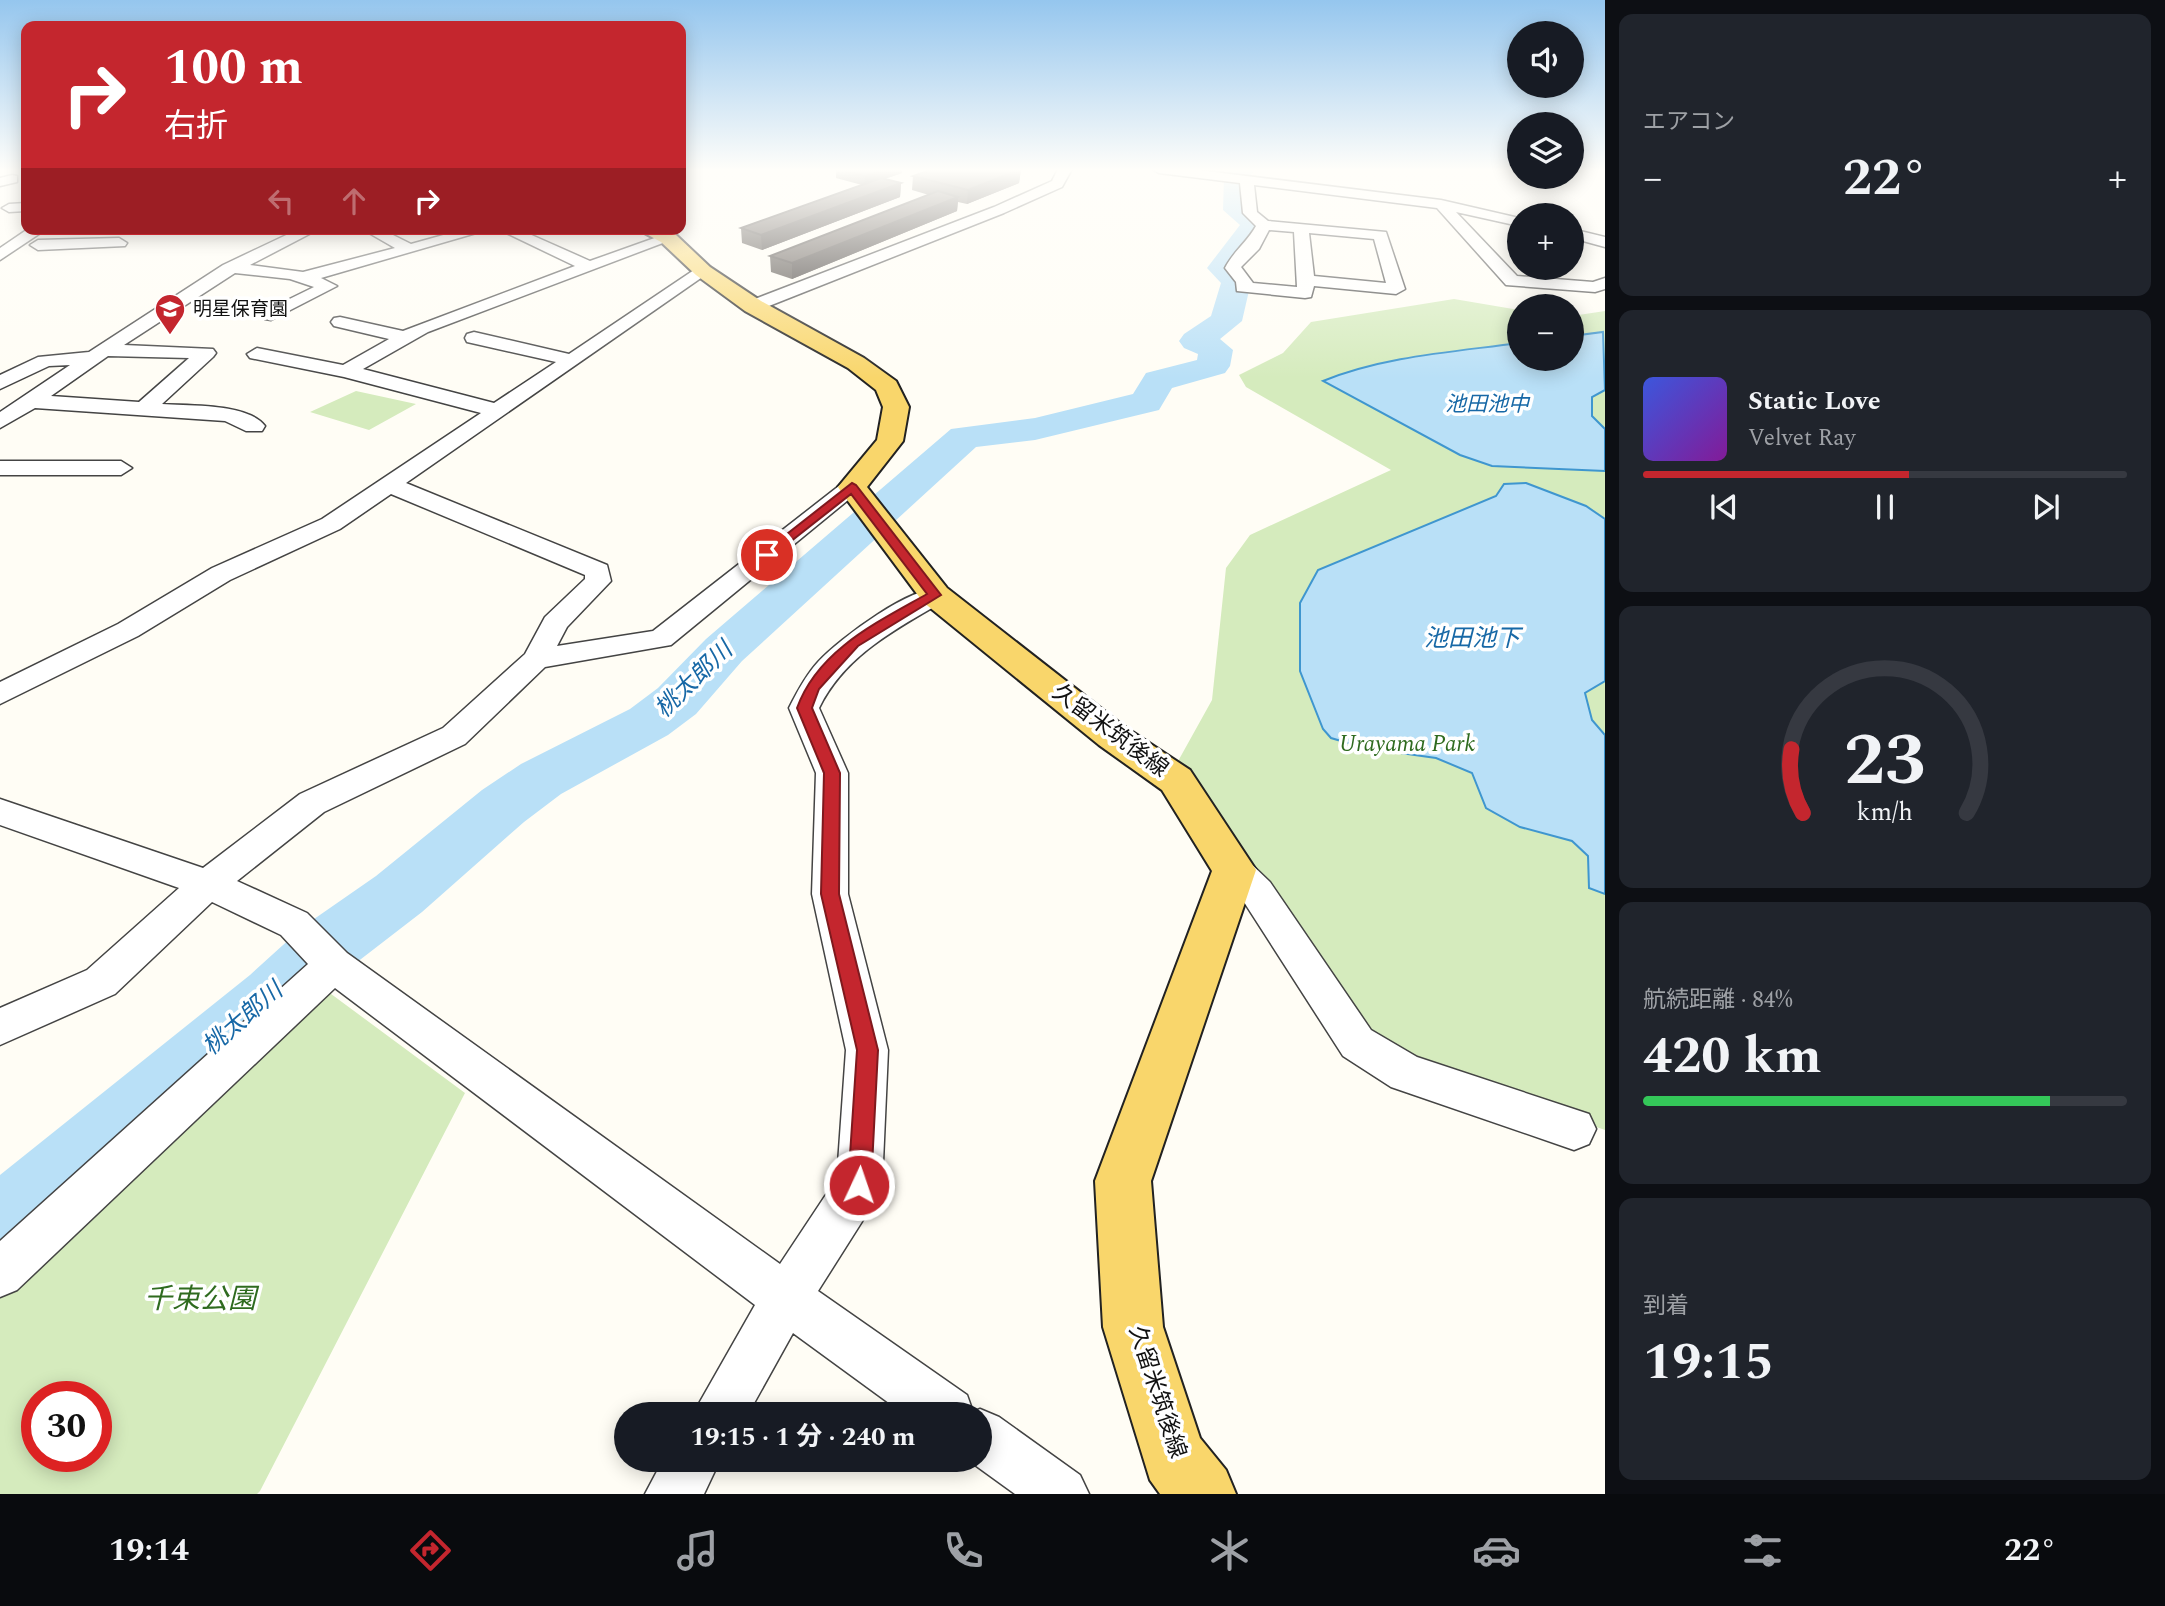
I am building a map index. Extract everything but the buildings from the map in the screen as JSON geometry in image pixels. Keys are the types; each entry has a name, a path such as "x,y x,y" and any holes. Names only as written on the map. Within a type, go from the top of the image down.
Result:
{"main road":[{"path":"663,239 753,306 856,363 887,386 896,407 890,441 852,487"},
{"name":"久留米筑後線","path":"852,487 935,595 1112,736 1175,780 1234,870 1123,1181 1133,1327 1173,1457 1202,1494"}],"street":[{"path":"0,256 35,239"},
{"path":"61,239 119,243"},
{"path":"0,422 168,304 229,268 291,239"},
{"path":"388,239 409,249"},
{"path":"301,278 447,239"},
{"path":"527,239 590,267"},
{"path":"346,371 422,328 590,267 647,239"},
{"path":"753,306 924,239"},
{"path":"1257,239 1253,246 1238,258 1233,268 1245,281 1243,287 1305,293 1302,239"},
{"path":"1306,280 1396,289 1382,239"},
{"path":"1473,239 1512,281 1595,287 1605,284"},
{"path":"229,268 301,278 329,286 271,314"},
{"path":"0,694 128,630 221,574 331,524 703,271"},
{"path":"340,322 405,337"},
{"path":"474,338 572,360"},
{"path":"0,383 45,361 101,353 206,353 144,409"},
{"path":"257,354 346,371 499,411"},
{"path":"30,401 229,415 254,426"},
{"path":"0,468 121,468"},
{"path":"0,1027 102,982 208,884 312,803 454,736 536,659 555,623 598,581 598,571 390,485"},
{"path":"536,659 661,639 852,487"},
{"path":"726,1402 786,1298 859,1185 867,1050 830,894 832,773 804,708 812,687 853,643 935,595"},
{"path":"0,812 208,884 294,924 333,965 931,1402"},
{"path":"1234,870 1257,892 1357,1043 1406,1073 1574,1129"},
{"path":"0,1273 333,965"},
{"path":"992,1445 1061,1494"},
{"path":"673,1494 686,1472"}],"green space":[{"name":"Urayama Park","path":"1454,299 1507,308 1507,371 1584,371 1584,314 1605,311 1605,1130 1465,1082 1366,1035 1177,763 1212,700 1226,568 1250,535 1391,470 1246,387 1239,375 1283,353 1311,322"},
{"path":"356,391 416,404 369,430 310,412"},
{"name":"千束公園","path":"323,988 465,1093 257,1494 0,1494 0,1295"}],"water":[{"name":"池田池中","path":"1603,332 1605,390 1592,397 1592,416 1605,429 1605,471 1492,466 1460,455 1323,381 1395,360 1507,344 1507,371 1584,371 1584,334"},
{"name":"池田池下","path":"1526,483 1586,506 1605,519 1605,681 1585,693 1592,720 1605,735 1605,894 1589,888 1588,856 1572,841 1520,827 1486,808 1472,773 1436,758 1365,748 1331,738 1323,729 1300,671 1300,603 1318,570 1496,496 1504,484"}],"waterway":[{"name":"桃太郎川","path":"0,1228 275,997 328,946 399,894 503,806 541,779 649,722 677,701 724,650 965,437 1035,429 1146,402 1159,381 1213,366 1216,350 1196,341 1226,321 1236,282 1222,268 1243,239"}],"place":[{"name":"明星保育園","path":"170,336"}],"route":[{"path":"767,555 852,487 935,595 853,643 812,687 804,708 832,773 830,894 867,1050 859,1185"}]}
